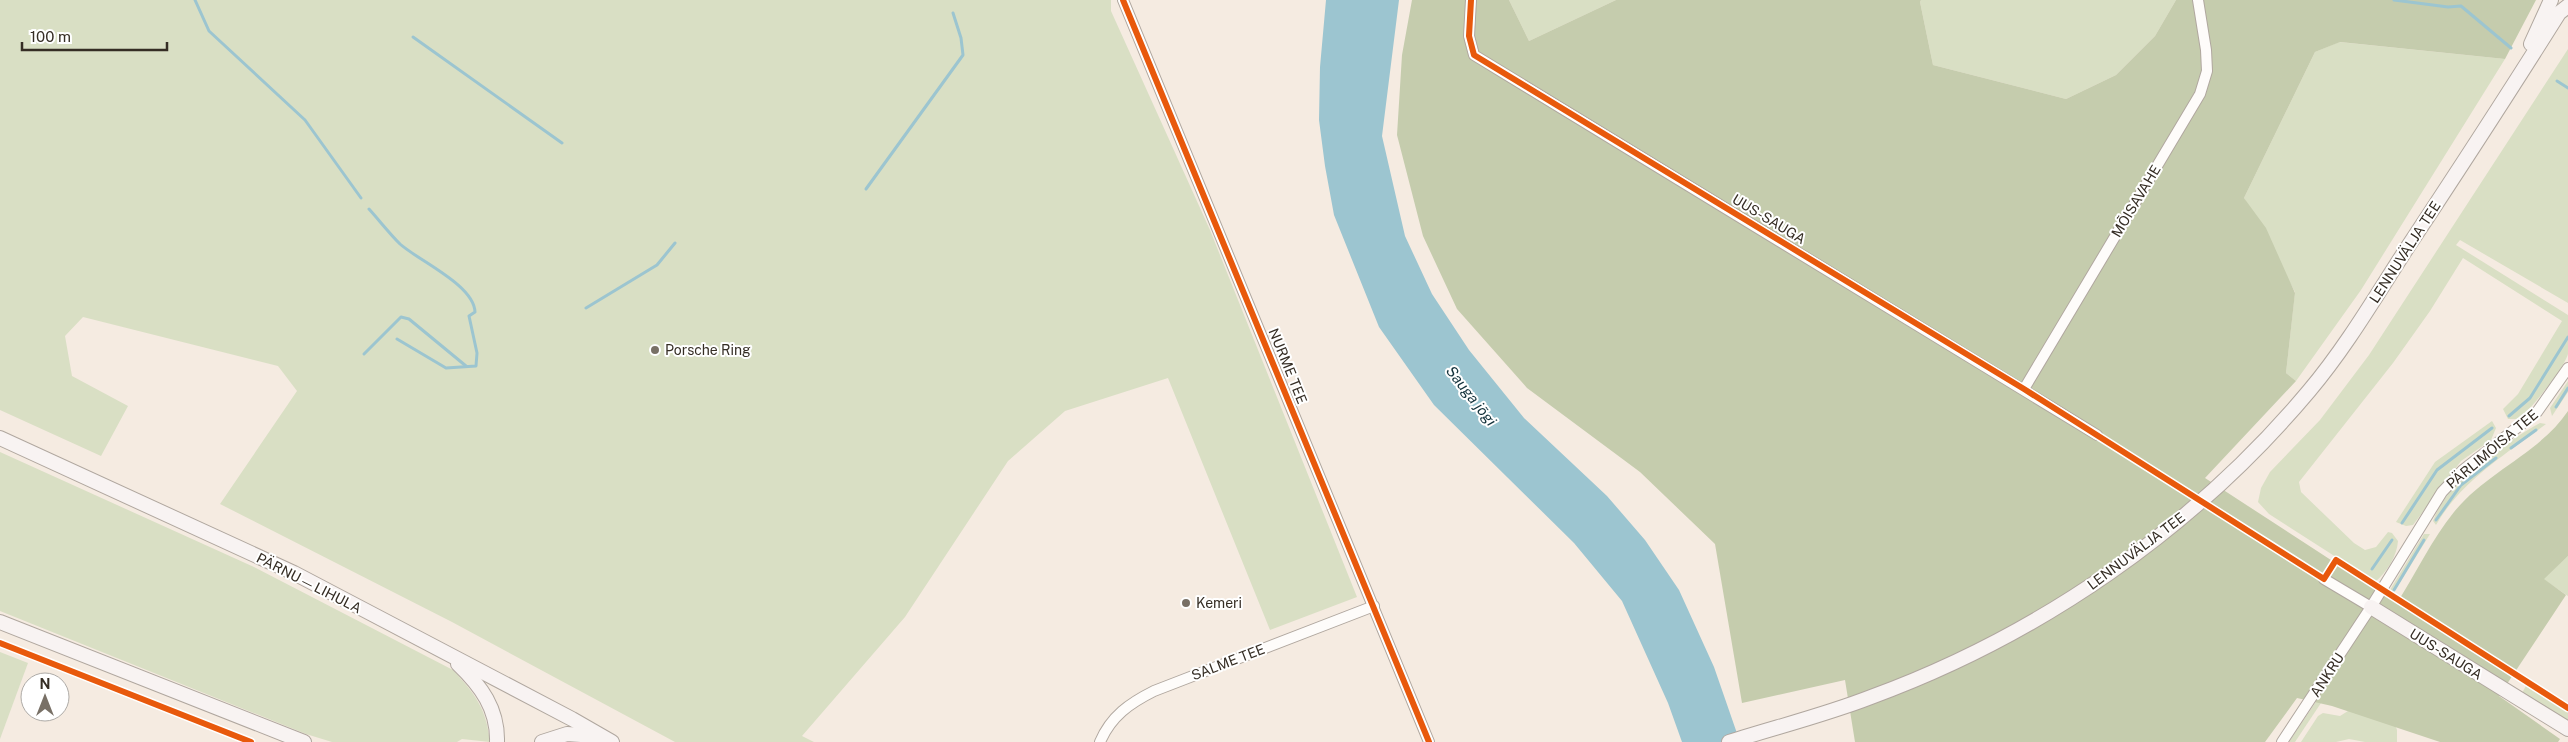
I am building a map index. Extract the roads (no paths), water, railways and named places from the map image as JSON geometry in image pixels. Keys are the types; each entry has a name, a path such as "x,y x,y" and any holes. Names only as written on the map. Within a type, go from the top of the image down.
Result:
{"main road":[{"name":"LENNUVÄLJA TEE","path":"2513,86 2551,0"},
{"name":"LENNUVÄLJA TEE","path":"1729,742 1870,698 1958,661 2013,633 2067,601 2117,568 2168,530 2268,438 2310,389 2360,321 2559,13 2568,6"},
{"name":"PÄRNU — LIHULA","path":"0,438 294,573 611,741"},
{"name":"UUS-SAUGA","path":"2371,607 2568,729"},
{"path":"0,622 304,742"},
{"path":"447,654 478,683 486,697 494,719 497,742"},
{"path":"542,742 576,733 611,741"}],"street":[{"name":"NURME TEE","path":"1123,0 1429,742"},
{"name":"UUS-SAUGA","path":"1471,0 1469,36 1474,55 2097,435"},
{"name":"MÕISAVAHE","path":"2024,389 2200,94 2206,64 2198,0"},
{"name":"PÄRLIMÕISA TEE","path":"2371,607 2442,492 2463,470 2537,412 2568,368"},
{"name":"UUS-SAUGA","path":"2324,579 2371,607"},
{"name":"SALME TEE","path":"1100,742 1116,715 1131,703 1154,690 1374,606"},
{"name":"ANKRU","path":"2282,742 2371,607"}],"water":[{"name":"Sauga jõgi","path":"1326,0 1399,0 1382,136 1405,236 1432,294 1469,350 1524,418 1607,496 1645,540 1679,590 1714,667 1740,742 1682,742 1668,703 1622,601 1574,543 1434,405 1379,327 1334,215 1325,166 1319,120 1320,67"}],"waterway":[{"path":"195,0 209,31 305,120 361,198"},
{"path":"2394,0 2448,7 2461,6 2511,48"},
{"path":"866,189 963,55 961,38 953,13"},
{"path":"413,37 562,143"},
{"path":"2557,81 2568,88"},
{"path":"369,209 400,244 444,274 466,292 475,312 469,316 477,353 476,366 446,368 397,339"},
{"path":"586,308 657,265 675,243"},
{"path":"364,354 401,317 409,319 466,366"},
{"path":"2509,416 2530,398 2568,337"},
{"path":"2556,407 2568,388"},
{"path":"2402,523 2437,470 2492,428"},
{"path":"2511,448 2536,430"},
{"path":"2436,520 2461,485 2496,458"},
{"path":"2372,569 2392,540"},
{"path":"2394,590 2424,540"}],"place":[{"name":"Porsche Ring","path":"655,350"},
{"name":"Kemeri","path":"1186,603"}]}
